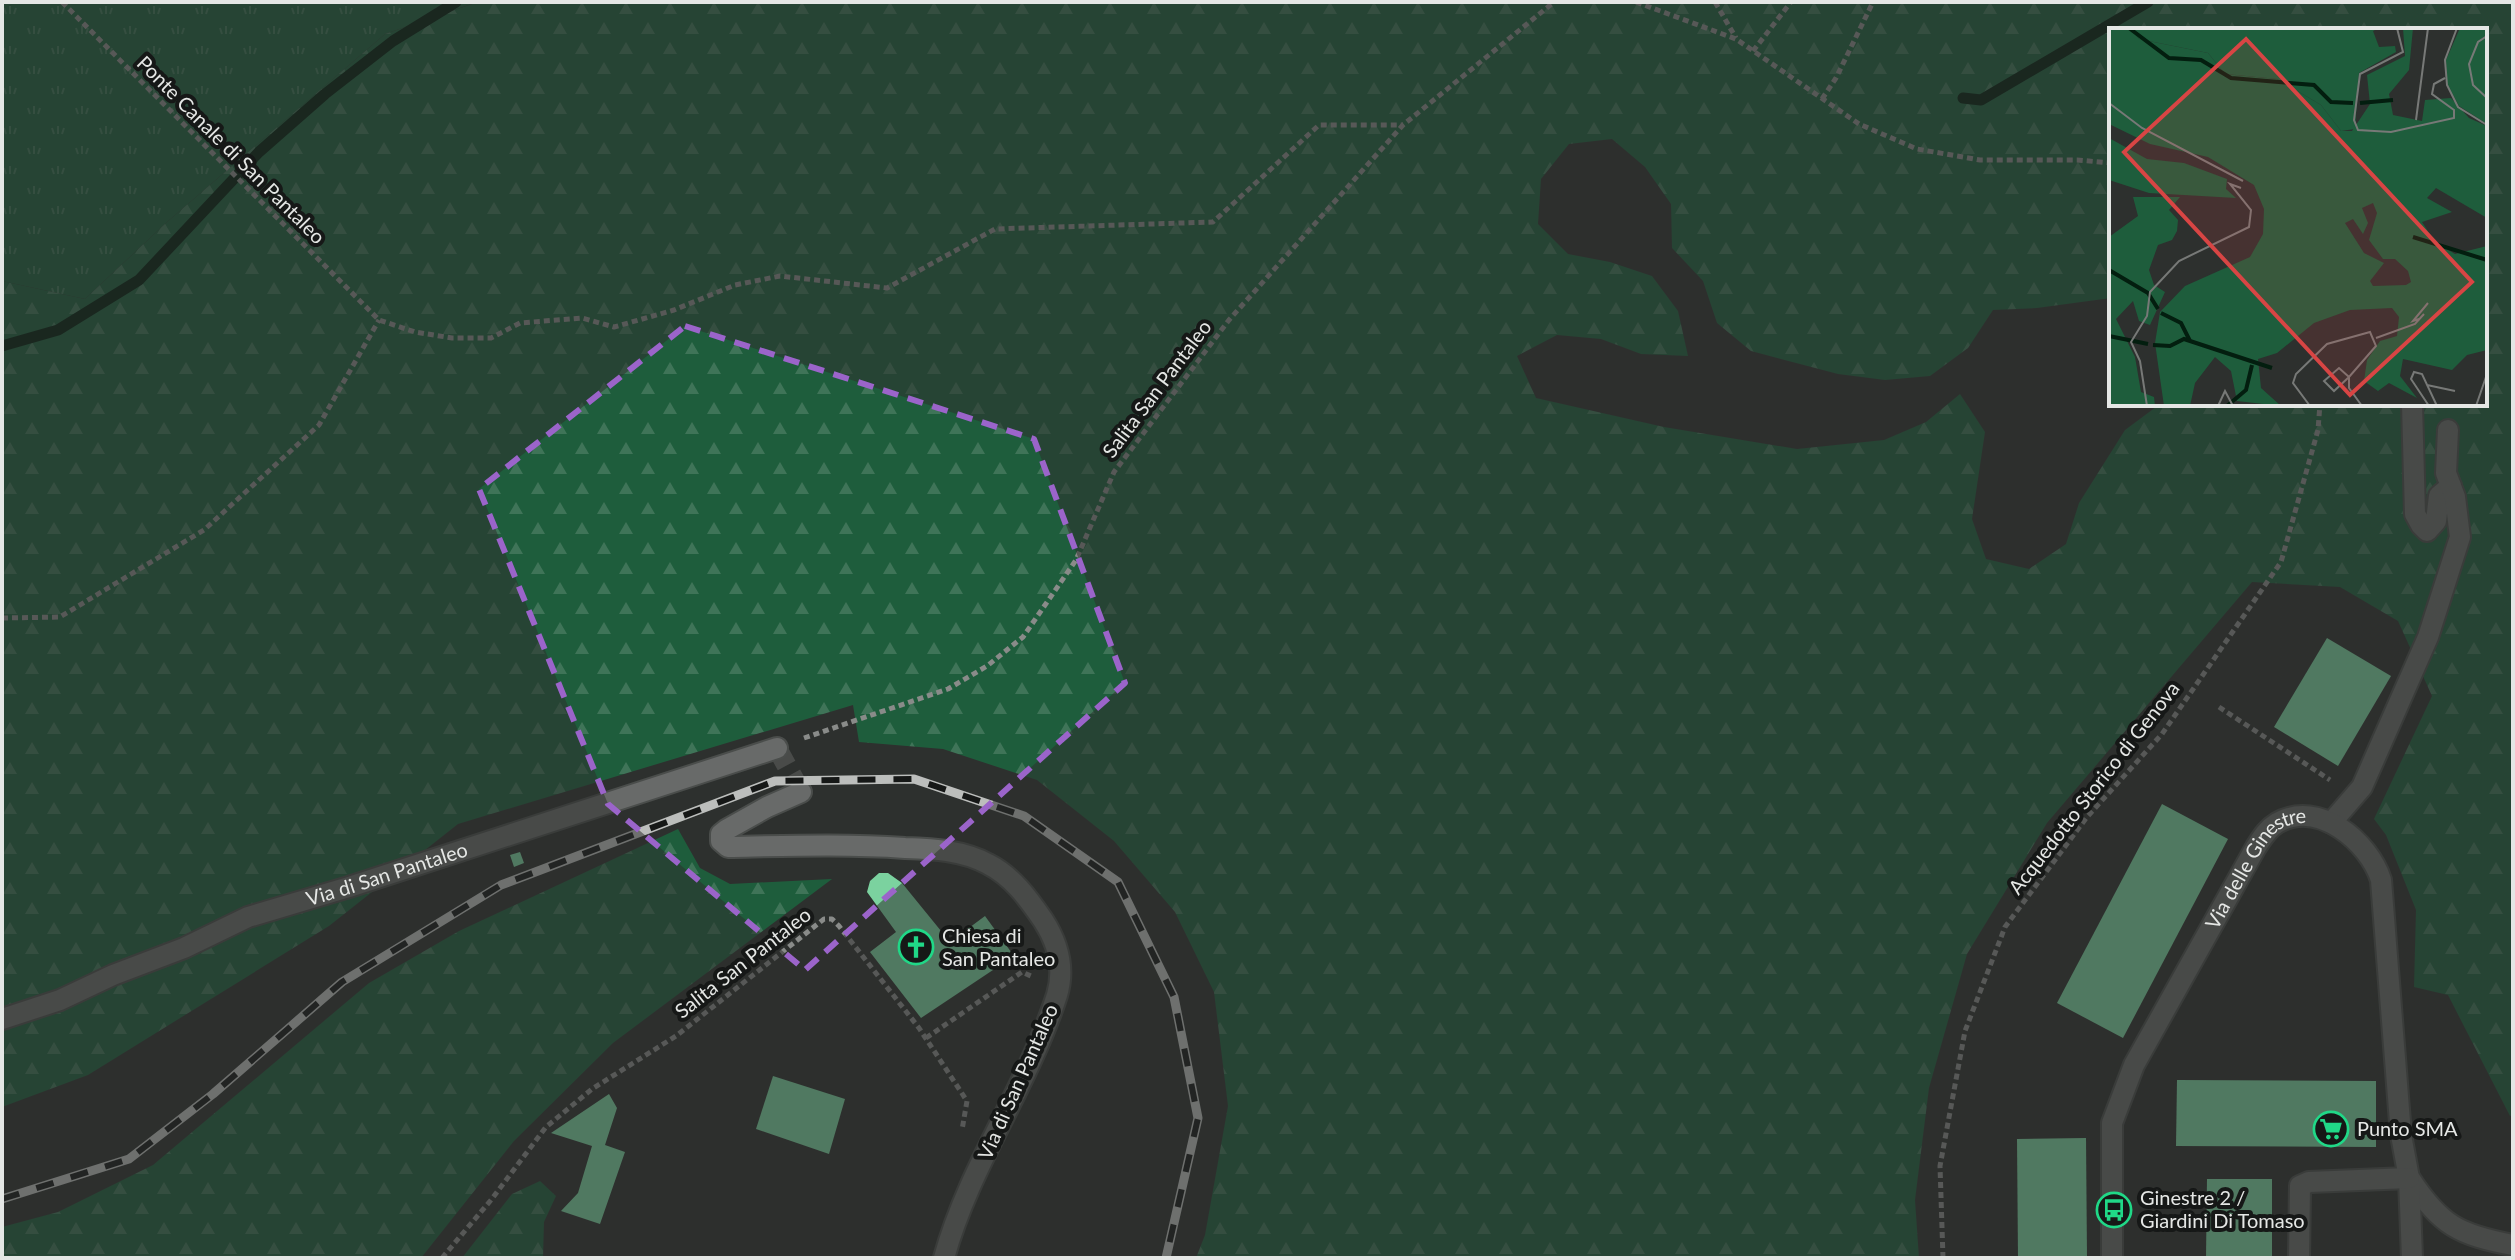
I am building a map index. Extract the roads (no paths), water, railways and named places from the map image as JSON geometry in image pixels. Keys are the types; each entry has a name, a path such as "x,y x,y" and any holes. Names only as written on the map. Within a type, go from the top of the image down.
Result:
{"street":[{"path":"2412,406 2415,514 2427,531 2436,521 2439,496 2451,486"},
{"path":"2331,823 2362,787 2428,637 2460,537 2455,497 2446,473 2448,430"},
{"name":"Via di San Pantaleo","path":"2,1019 60,1000 113,975 184,948 248,917 777,748"},
{"name":"Via di San Pantaleo","path":"801,792 726,830 721,834 721,841 728,847 865,845 941,850 974,858 989,864 1014,883 1051,932 1060,954 1057,993 966,1198 944,1258"},
{"name":"Via delle Ginestre","path":"2112,1258 2112,1123 2134,1065 2256,847 2268,829 2279,821 2295,818 2313,818 2331,823 2350,835 2376,864 2381,880 2401,1135 2409,1178 2412,1258"},
{"path":"2299,1258 2300,1186 2309,1182 2409,1178"},
{"name":"Via delle Ginestre","path":"2409,1178 2434,1213 2449,1224 2513,1245"}],"waterway":[{"path":"2,346 58,330 139,280 259,152 325,94 393,41 456,2"},
{"path":"1963,98 1981,100 2148,2"}],"tunnel":[{"path":"777,748 801,792"}],"railway":[{"path":"2,1199 129,1159 213,1094 342,982 501,885 775,781 914,779 1024,816 1118,882 1174,997 1198,1118 1166,1258"}],"place":[{"name":"Chiesa di San Pantaleo","path":"916,947"},
{"name":"Punto SMA","path":"2331,1129"},
{"name":"Ginestre 2 / Giardini Di Tomaso","path":"2114,1210"}]}
